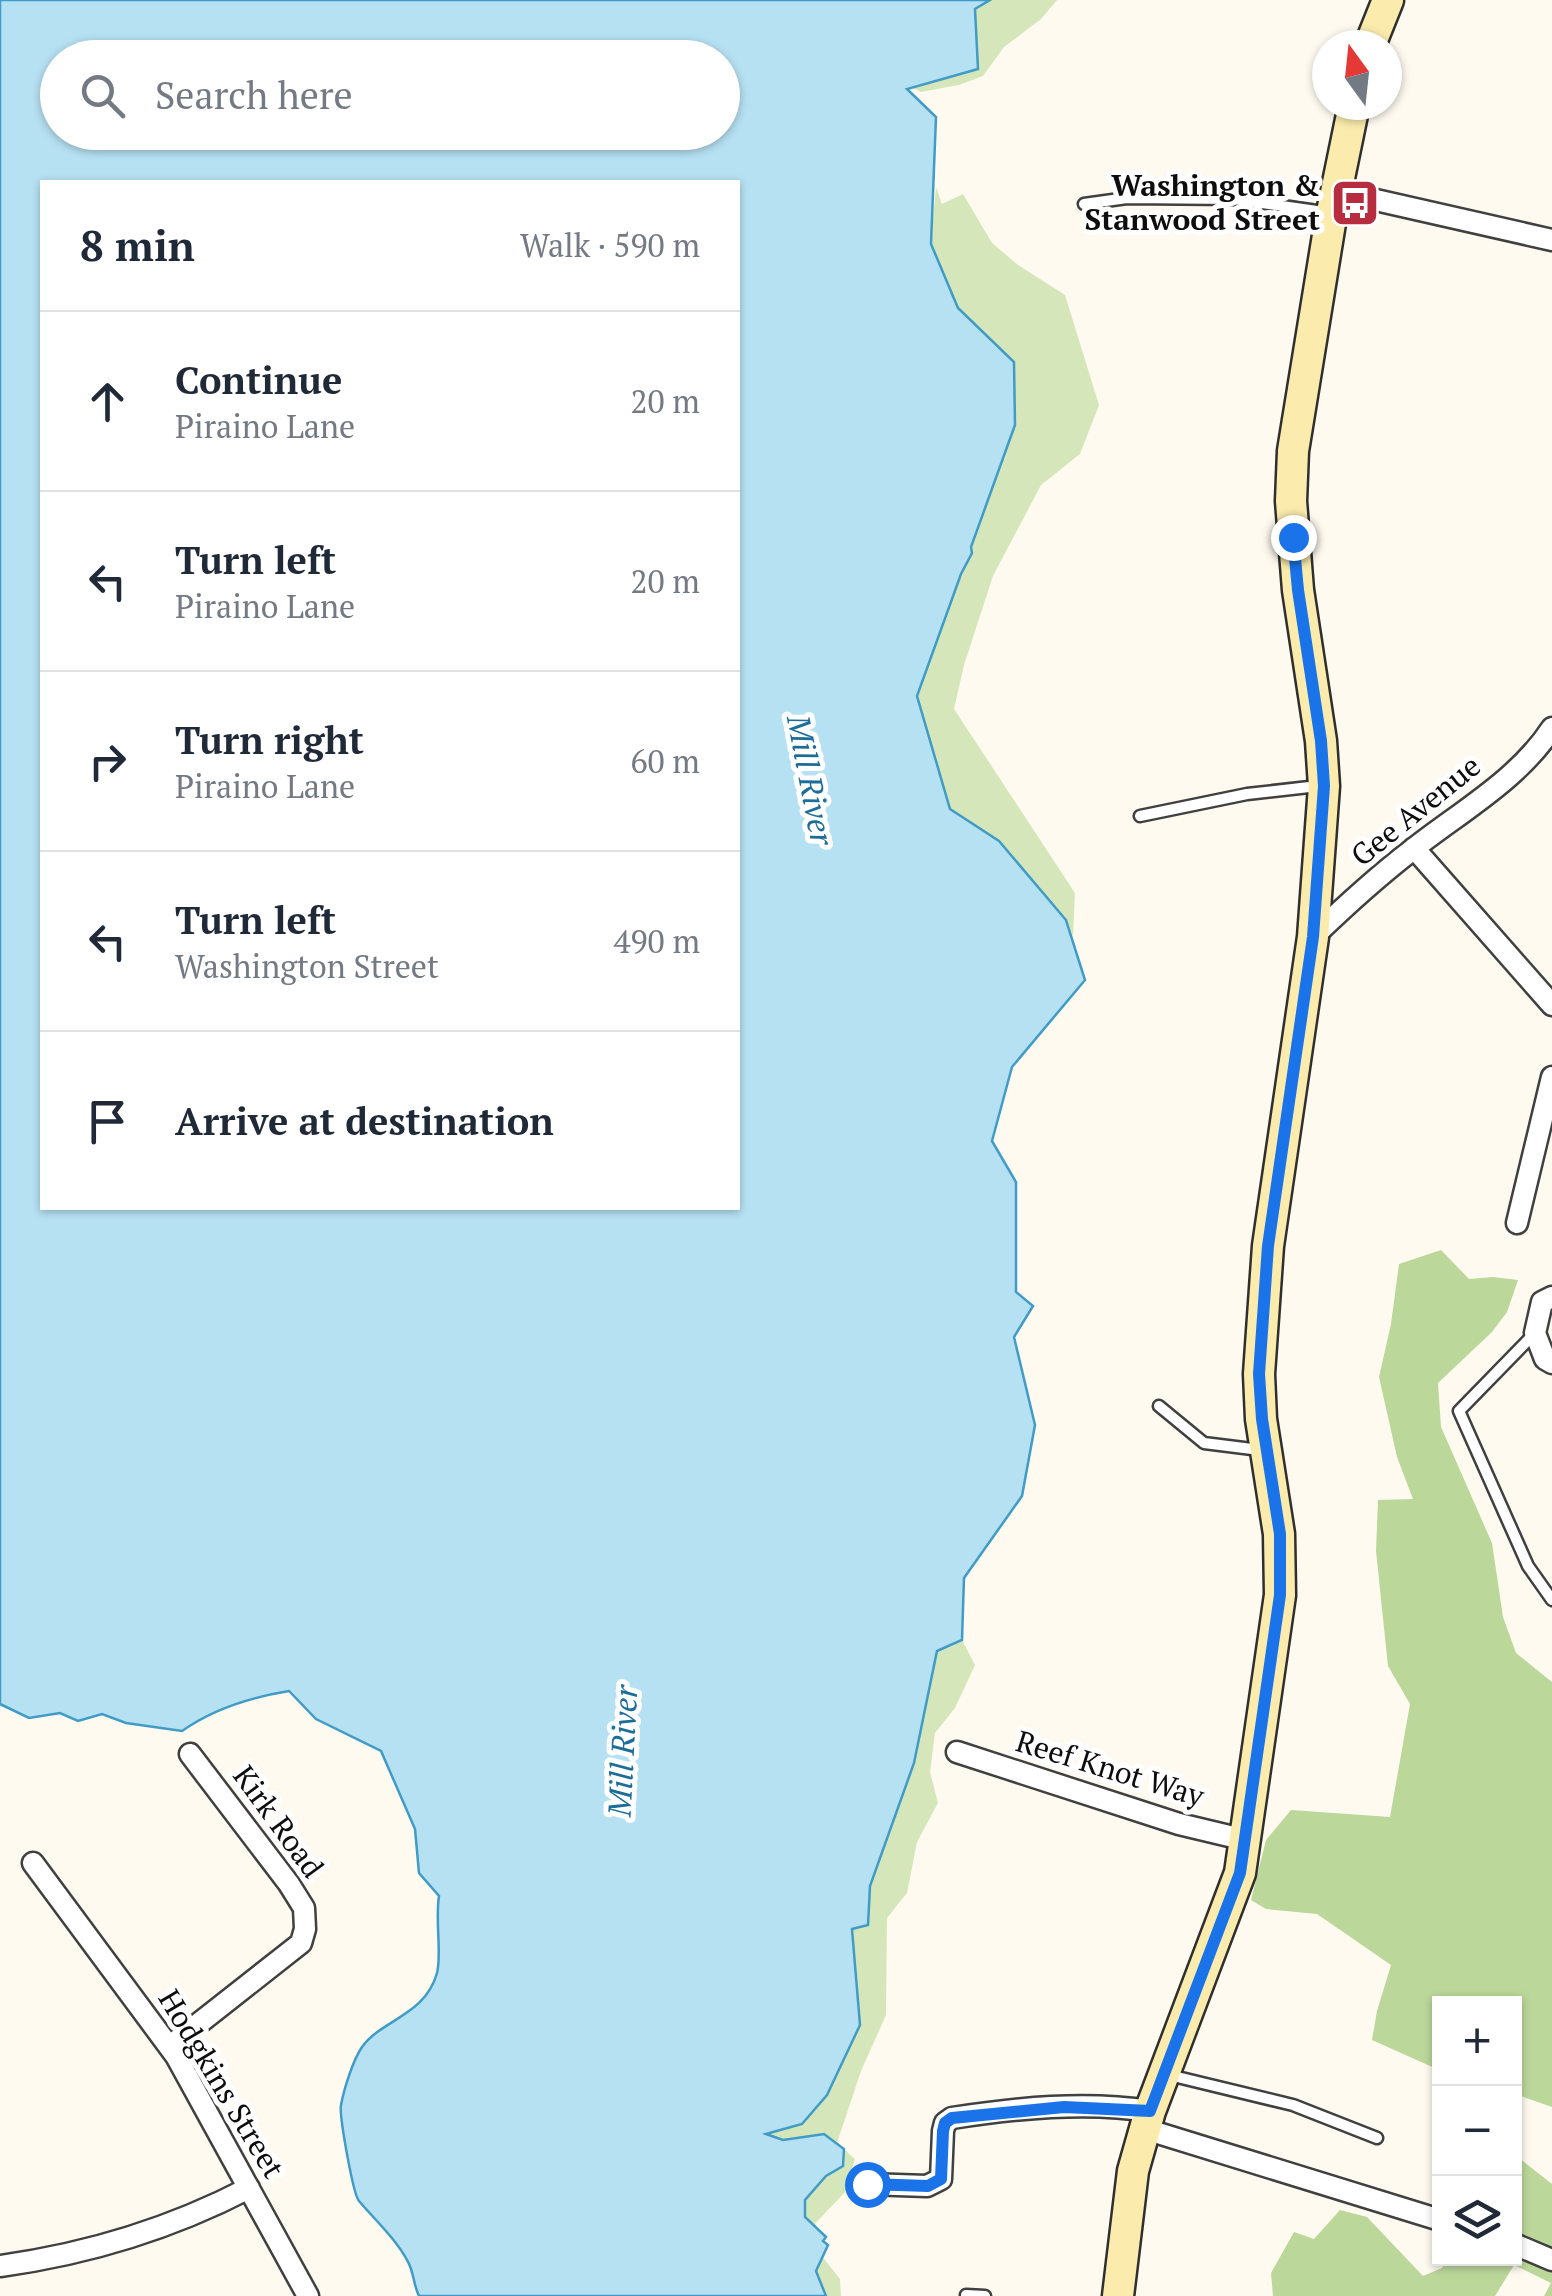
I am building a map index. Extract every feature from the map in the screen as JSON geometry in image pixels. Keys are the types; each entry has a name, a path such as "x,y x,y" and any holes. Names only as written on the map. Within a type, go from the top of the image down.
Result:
{"main road":[{"path":"1376,30 1388,0"},
{"path":"1118,2296 1133,2170 1147,2120 1240,1873 1280,1595 1280,1534 1266,1451 1259,1374 1268,1246 1313,937 1324,786 1298,590 1291,501 1292,451 1351,120"}],"street":[{"path":"1334,202 1552,240"},
{"name":"Gee Avenue","path":"1313,937 1414,848 1467,812 1540,747 1552,728"},
{"path":"1414,848 1552,1005"},
{"path":"1518,1223 1552,1077"},
{"path":"1552,1297 1542,1302 1534,1333 1545,1359 1552,1362"},
{"name":"Reef Knot Way","path":"958,1752 1110,1803 1246,1840"},
{"name":"Kirk Road","path":"170,2046 300,1943 305,1930 304,1908 289,1884 190,1754"},
{"name":"Hodgkins Street","path":"33,1863 170,2046 308,2296"},
{"path":"867,2184 928,2186 941,2179 943,2131 952,2118 1064,2107 1147,2120 1432,2217"},
{"path":"0,2266 60,2257 128,2239 249,2188"},
{"path":"1522,2247 1552,2260"}],"lane":[{"path":"1084,204 1127,198 1334,202"},
{"path":"1140,816 1247,794 1324,786"},
{"path":"1534,1333 1459,1411 1528,1566 1552,1600"},
{"path":"1159,1406 1204,1443 1266,1451"},
{"path":"1163,2074 1293,2105 1377,2138"},
{"path":"966,2295 985,2296"}],"green space":[{"path":"990,0 1057,0 1041,19 1004,47 983,76 921,92 897,80 903,2 978,9"},
{"path":"936,187 942,204 963,194 992,243 1065,295 1099,405 1080,454 1041,485 993,576 954,709 1075,893 1073,936 1066,919 999,841 939,801 910,701 1014,362 958,308 931,244"},
{"path":"1441,1250 1469,1279 1518,1280 1507,1312 1492,1332 1438,1383 1441,1427 1492,1543 1503,1617 1516,1653 1552,1682 1552,2107 1522,2096 1522,1996 1432,1996 1432,2067 1372,2040 1391,1965 1317,1914 1266,1909 1251,1900 1266,1840 1291,1810 1390,1817 1410,1704 1388,1666 1376,1551 1378,1500 1413,1499 1397,1457 1379,1377 1399,1264"},
{"path":"962,1640 975,1665 955,1708 935,1733 930,1772 938,1803 917,1842 907,1893 887,1918 886,2015 861,2071 837,2143 855,2159 845,2192 812,2227 797,2209 764,2133 860,2025 845,1927 934,1652"},
{"path":"1522,2160 1552,2184 1552,2296 1544,2296 1551,2283 1516,2266 1522,2266"},
{"path":"1340,2210 1367,2217 1423,2276 1442,2268 1513,2266 1495,2296 1273,2296 1271,2273 1294,2232 1314,2239"},
{"path":"821,2255 840,2279 841,2296 794,2296"}],"water":[{"name":"Mill River","path":"0,0 990,0 975,9 978,69 907,89 936,117 931,244 958,308 1014,362 1015,425 972,553 917,696 950,809 999,841 1066,920 1085,980 1012,1067 992,1141 1016,1182 1016,1292 1033,1306 1014,1337 1035,1425 1022,1496 964,1578 962,1640 937,1651 914,1763 870,1886 868,1925 852,1929 860,2025 827,2095 802,2124 766,2134 783,2140 824,2134 844,2149 843,2166 826,2176 805,2200 805,2217 826,2237 823,2241 828,2245 816,2271 826,2296 419,2296 402,2252 356,2195 341,2112 347,2083 362,2047 423,1999 438,1965 439,1896 419,1873 415,1829 381,1751 316,1719 289,1691 233,1705 182,1731 126,1723 102,1714 78,1721 60,1713 29,1718 0,1704"}],"place":[{"name":"Washington & Stanwood Street","path":"1355,203"}],"route":[{"path":"867,2184 928,2186 941,2179 943,2131 952,2118 1064,2107 1150,2111 1240,1873 1280,1595 1280,1534 1259,1374 1268,1246 1313,937 1324,786 1293,537"}]}
